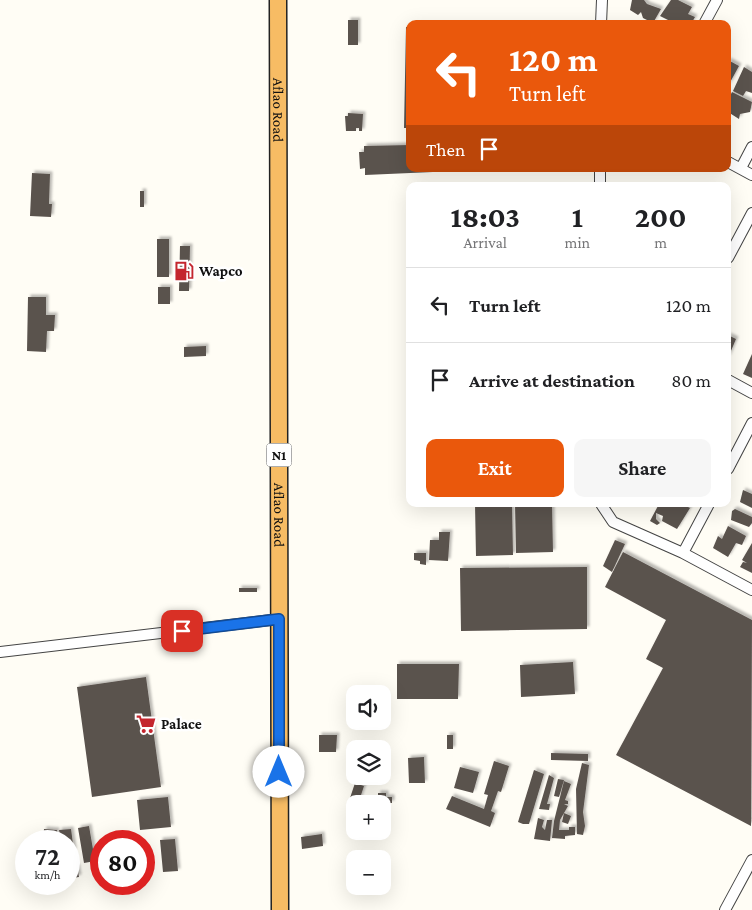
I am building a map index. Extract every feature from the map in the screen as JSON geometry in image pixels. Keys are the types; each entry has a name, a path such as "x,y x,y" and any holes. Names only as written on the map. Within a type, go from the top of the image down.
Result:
{"highway":[{"name":"Aflao Road","path":"278,0 280,910"}],"street":[{"path":"601,20 602,0"},
{"path":"706,20 717,0"},
{"path":"741,168 752,147"},
{"path":"731,163 752,175"},
{"path":"731,252 752,213"},
{"path":"731,382 752,393"},
{"path":"731,463 752,423"},
{"path":"603,507 612,522 683,553 752,590"},
{"path":"683,553 707,507"},
{"path":"0,652 279,619"},
{"path":"725,910 751,863"}],"building":[{"path":"632,0 644,0 647,4 661,9 655,20 647,20 643,18 641,12 638,15 630,10"},
{"path":"671,0 678,0 692,7 688,14 695,17 693,20 668,20 660,16"},
{"path":"348,20 358,20 358,45 348,45"},
{"path":"406,27 406,128 404,128"},
{"path":"731,62 739,66 731,81"},
{"path":"744,67 752,72 752,93 746,91 743,96 733,91"},
{"path":"732,92 752,102 750,112 740,114 739,119 731,114"},
{"path":"348,113 363,114 362,131 356,128 356,131 346,131 345,116 348,116"},
{"path":"406,145 406,172 433,172 365,175 365,168 360,169 359,152 364,152 364,146"},
{"path":"32,173 50,174 49,204 52,204 51,217 30,216"},
{"path":"140,191 144,191 144,207 140,207"},
{"path":"157,239 169,239 169,277 157,277"},
{"path":"180,246 190,246 189,291 179,291"},
{"path":"158,287 170,287 170,304 158,304"},
{"path":"28,297 46,297 46,315 55,315 54,331 47,331 46,352 27,351"},
{"path":"731,336 736,339 731,351"},
{"path":"206,346 206,356 184,357 184,347"},
{"path":"752,354 752,378 743,374"},
{"path":"743,490 752,494 752,508 740,502"},
{"path":"475,507 512,507 513,555 476,556"},
{"path":"515,507 552,507 553,552 516,553"},
{"path":"657,507 690,508 677,529 662,521 663,516 656,513 656,519 660,523 657,525 650,521"},
{"path":"735,509 752,517 752,523 749,527 731,520 732,511"},
{"path":"728,526 746,536 742,545 736,543 728,557 713,548 718,536 722,539"},
{"path":"439,532 450,532 448,561 429,560 430,540 439,540"},
{"path":"615,540 625,544 612,572 603,566"},
{"path":"752,543 752,573 740,567 743,562 747,563 742,560"},
{"path":"623,552 752,620 751,826 616,755 663,668 646,659 666,620 605,587"},
{"path":"414,553 426,553 426,565 414,560"},
{"path":"587,567 587,629 461,631 460,568"},
{"path":"239,588 257,588 257,592 239,592"},
{"path":"573,662 575,694 521,697 520,665"},
{"path":"397,664 459,664 458,699 397,699"},
{"path":"146,677 161,787 92,797 77,687"},
{"path":"319,735 337,735 336,752 319,752"},
{"path":"447,735 453,735 453,749 447,749"},
{"path":"551,753 588,754 588,761 551,760"},
{"path":"424,757 425,783 409,783 408,758"},
{"path":"494,761 509,766 501,792 498,791 491,811 495,813 490,827 446,809 452,796 484,809 488,795 484,794"},
{"path":"582,763 589,765 583,812 585,826 583,835 577,834 576,789"},
{"path":"460,767 479,772 473,793 454,788"},
{"path":"534,770 544,774 529,824 523,824 518,822"},
{"path":"549,775 554,778 547,804 550,804 549,810 539,809"},
{"path":"558,779 564,780 559,797 554,796"},
{"path":"564,781 571,784 565,800 568,801 568,804 564,804 568,806 560,820 559,830 569,830 569,827 575,827 575,835 565,836 565,839 552,838 554,821"},
{"path":"354,785 364,786 361,795 351,795"},
{"path":"378,793 386,793 386,795 378,795"},
{"path":"168,797 171,827 140,830 137,800"},
{"path":"564,813 571,816 568,824 562,822"},
{"path":"538,818 544,820 542,827 545,830 547,820 552,820 550,841 534,839"},
{"path":"89,826 90,862 84,863 80,830 78,828"},
{"path":"322,834 323,846 302,849 301,837"},
{"path":"175,839 178,871 163,872 160,840"}],"place":[{"name":"Wapco","path":"184,271"},
{"name":"Palace","path":"146,724"}],"route":[{"path":"182,631 279,619 279,772"}]}
